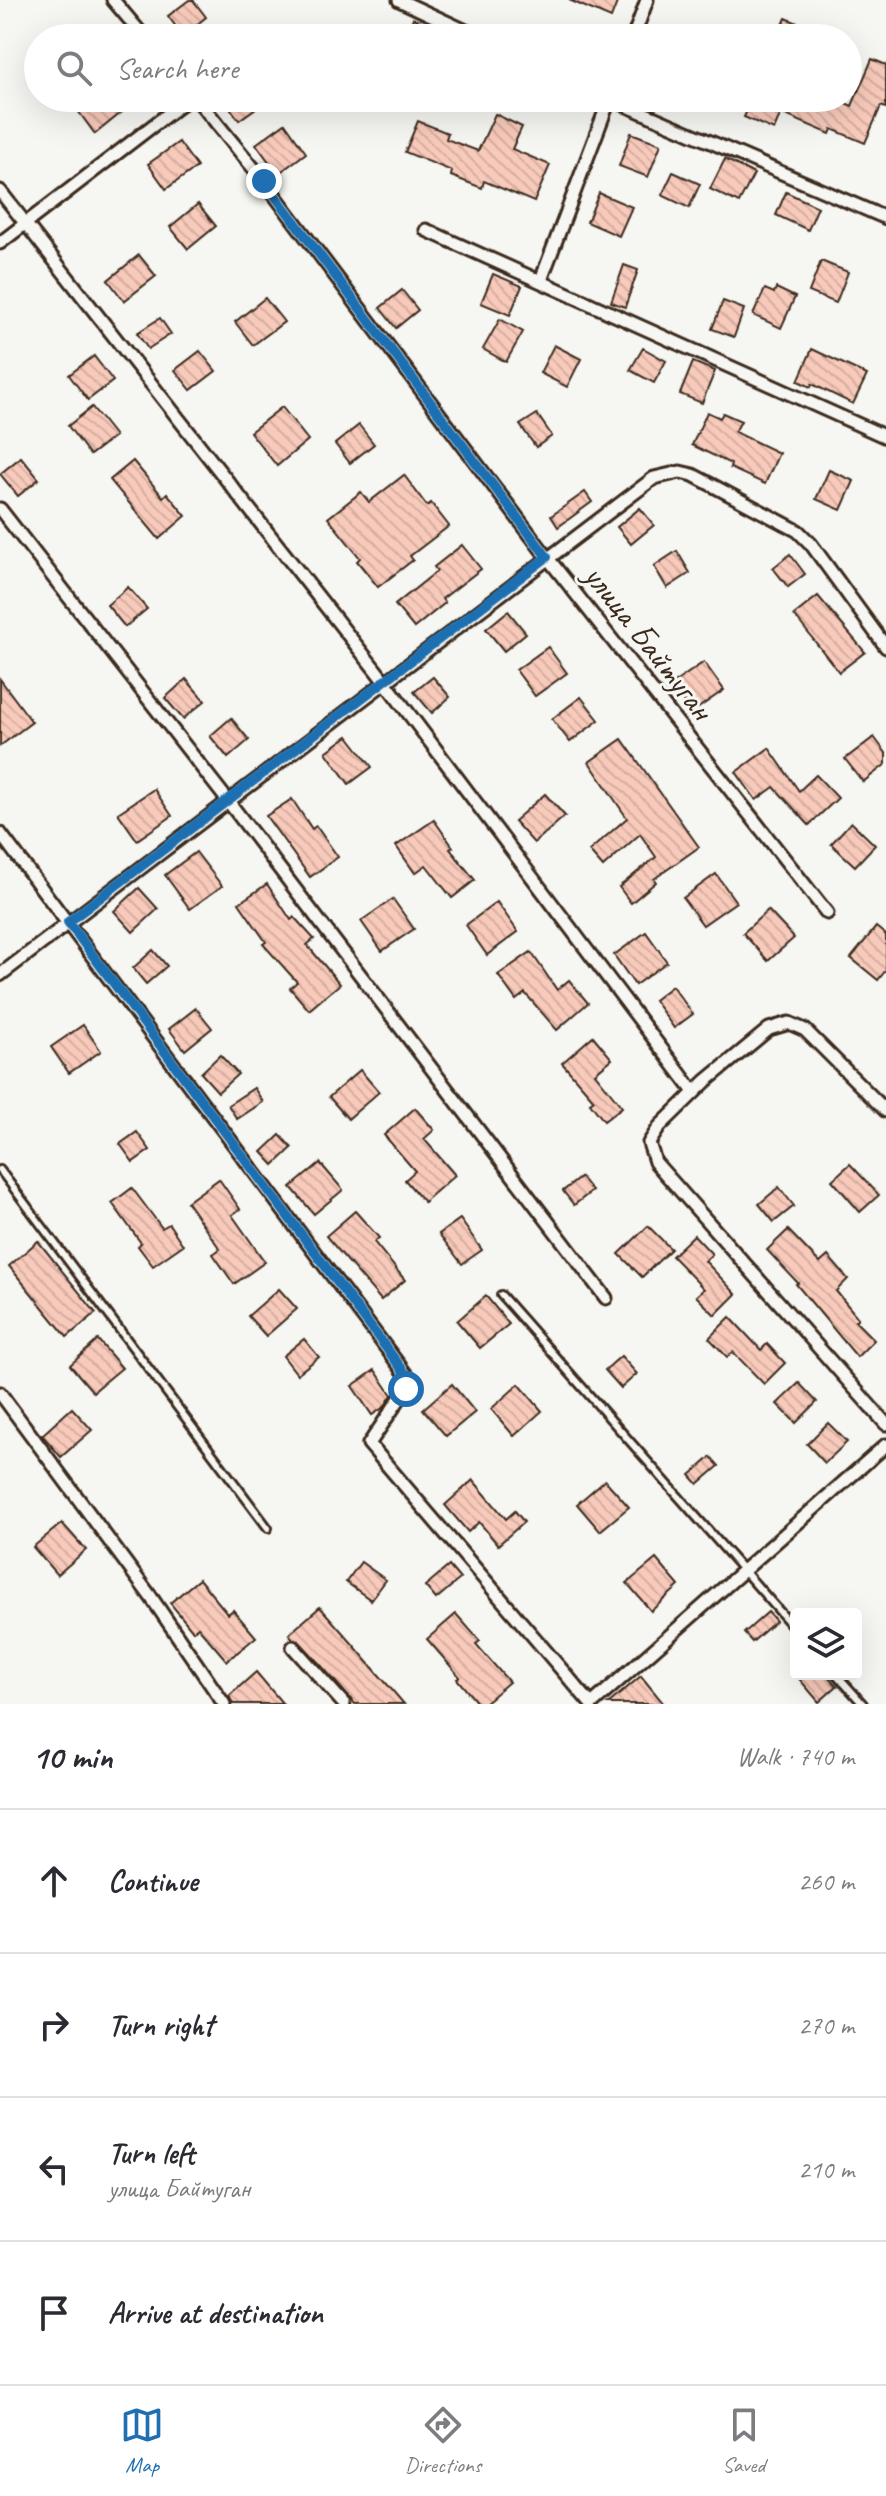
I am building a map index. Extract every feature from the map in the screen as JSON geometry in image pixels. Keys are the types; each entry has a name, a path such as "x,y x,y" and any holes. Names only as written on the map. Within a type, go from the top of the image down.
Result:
{"street":[{"path":"113,0 133,24"},
{"path":"399,0 451,24"},
{"path":"638,24 647,0"},
{"path":"0,243 171,112"},
{"name":"улица Байтуган","path":"207,112 264,181 547,557 827,913"},
{"path":"541,280 605,112"},
{"path":"642,112 886,218"},
{"path":"0,191 385,682 694,1092"},
{"path":"426,230 886,437"},
{"path":"0,975 654,478 680,472 693,475 798,531 811,544 886,647"},
{"path":"0,509 228,801 606,1298"},
{"path":"0,833 408,1377 406,1389 369,1444 592,1704 886,1445"},
{"path":"886,1111 805,1030 789,1023 769,1029 694,1092 660,1126 649,1143 655,1162 886,1424"},
{"path":"0,1393 151,1597 224,1704"},
{"path":"293,1647 344,1704"}],"lane":[{"path":"0,1170 268,1528"},
{"path":"501,1295 790,1623"},
{"path":"841,1680 863,1704"}],"building":[{"path":"193,0 206,17 198,24 174,24 168,16"},
{"path":"569,0 618,0 611,18"},
{"path":"413,18 426,24 410,24"},
{"path":"786,18 800,24 783,24"},
{"path":"872,59 886,65 886,108 881,106 865,143 832,129 830,134 781,113 774,130 744,117 746,112 862,112 862,82"},
{"path":"79,112 122,112 95,134"},
{"path":"233,112 250,112 239,120"},
{"path":"495,114 522,127 512,149 550,165 534,202 484,181 482,188 451,176 452,171 405,152 418,121 448,133 446,139 478,151"},
{"path":"285,123 306,153 278,174 256,144"},
{"path":"631,133 661,144 648,177 619,166"},
{"path":"179,142 197,167 166,189 148,164"},
{"path":"725,159 754,174 739,203 710,189"},
{"path":"673,172 700,184 689,208 662,195"},
{"path":"786,192 818,207 808,230 776,215"},
{"path":"599,193 632,207 619,236 587,222"},
{"path":"198,204 216,226 188,249 170,227"},
{"path":"139,255 156,276 124,301 108,280"},
{"path":"821,261 848,272 836,303 809,292"},
{"path":"624,265 638,270 625,307 611,302"},
{"path":"493,274 522,286 510,315 481,303"},
{"path":"776,288 795,297 781,328 753,315 765,289 774,293"},
{"path":"402,290 418,310 396,328 380,308"},
{"path":"265,298 284,322 253,345 235,322"},
{"path":"723,301 744,309 734,337 712,329"},
{"path":"160,318 171,334 148,349 137,333"},
{"path":"500,319 523,332 506,362 483,349"},
{"path":"554,345 581,359 567,387 540,373"},
{"path":"643,348 666,361 654,383 630,370"},
{"path":"812,349 867,375 853,404 812,384 811,387 798,381"},
{"path":"200,351 216,371 191,390 175,370"},
{"path":"94,356 113,381 88,400 69,375"},
{"path":"693,362 715,371 702,403 680,394"},
{"path":"92,407 115,436 90,455 68,426"},
{"path":"282,407 308,440 277,466 250,432"},
{"path":"707,412 720,418 723,413 741,421 735,432 779,453 765,484 692,445"},
{"path":"537,414 552,436 536,447 520,425"},
{"path":"359,425 374,444 350,463 335,444"},
{"path":"21,457 39,479 18,496 0,474"},
{"path":"133,461 163,497 167,493 186,516 159,539 110,480"},
{"path":"829,470 854,481 841,510 816,499"},
{"path":"404,475 427,506 431,503 449,526 410,556 413,560 378,587 357,561 360,558 328,518 361,492 369,502"},
{"path":"585,492 592,502 558,527 551,516"},
{"path":"640,508 654,525 631,544 617,527"},
{"path":"462,545 481,569 442,599 445,603 414,628 395,605 437,571 434,567"},
{"path":"677,551 690,573 667,588 654,566"},
{"path":"790,554 805,574 788,587 773,568"},
{"path":"128,587 147,609 125,627 107,605"},
{"path":"818,596 865,652 839,672 794,615"},
{"path":"508,611 526,633 504,651 486,629"},
{"path":"548,647 567,673 535,696 516,670"},
{"path":"704,662 724,690 691,713 671,685"},
{"path":"433,677 450,697 432,713 414,692"},
{"path":"0,679 32,722 0,746"},
{"path":"186,679 205,701 183,719 165,698"},
{"path":"581,697 599,720 570,742 552,719"},
{"path":"231,718 249,740 228,758 210,736"},
{"path":"348,736 372,767 349,784 326,752"},
{"path":"874,737 886,753 886,764 863,782 845,759"},
{"path":"622,739 699,847 654,879 656,882 631,903 619,887 656,857 640,834 603,867 589,851 627,818 589,762"},
{"path":"769,748 799,791 816,775 838,798 809,825 774,787 756,800 736,772"},
{"path":"154,789 172,816 137,840 118,813"},
{"path":"545,794 565,816 534,843 514,821"},
{"path":"292,799 312,829 316,826 338,857 310,877 266,816"},
{"path":"434,820 453,847 450,849 475,880 452,898 426,865 415,873 396,846"},
{"path":"851,822 875,845 855,866 831,844"},
{"path":"196,852 222,886 190,909 165,875"},
{"path":"716,874 736,902 703,925 683,898"},
{"path":"267,884 291,920 294,917 314,939 307,945 340,984 309,1010 290,988 297,982 263,944 266,942 239,903"},
{"path":"139,888 158,909 133,932 114,911"},
{"path":"393,899 414,929 382,951 361,921"},
{"path":"497,902 518,932 487,955 466,925"},
{"path":"768,910 794,938 768,961 743,933"},
{"path":"876,927 886,935 886,970 878,980 851,958"},
{"path":"646,932 667,962 635,985 614,955"},
{"path":"153,950 167,966 146,984 133,968"},
{"path":"531,952 557,990 569,980 588,1003 557,1030 525,993 516,1000 498,975"},
{"path":"672,986 693,1014 674,1028 654,1000"},
{"path":"196,1008 212,1028 185,1050 169,1029"},
{"path":"83,1025 101,1051 69,1073 51,1047"},
{"path":"593,1036 612,1059 595,1073 622,1107 604,1121 590,1103 594,1100 562,1063"},
{"path":"220,1055 238,1074 218,1092 201,1073"},
{"path":"360,1070 379,1092 348,1119 329,1097"},
{"path":"254,1088 263,1102 237,1119 228,1105"},
{"path":"415,1108 434,1130 424,1139 455,1175 424,1202 405,1180 415,1171 384,1135"},
{"path":"137,1132 150,1150 133,1162 120,1144"},
{"path":"280,1135 292,1148 274,1165 262,1152"},
{"path":"320,1163 343,1190 314,1214 291,1187"},
{"path":"850,1164 879,1195 860,1212 832,1180"},
{"path":"581,1177 592,1191 574,1205 563,1191"},
{"path":"219,1179 240,1209 232,1215 265,1262 234,1284 213,1254 220,1249 187,1202"},
{"path":"779,1187 794,1206 774,1222 759,1204"},
{"path":"132,1188 162,1228 169,1224 183,1245 153,1266 138,1246 141,1243 112,1203"},
{"path":"355,1211 379,1238 374,1242 405,1280 381,1300 326,1236"},
{"path":"460,1219 482,1250 462,1264 439,1234"},
{"path":"648,1226 671,1249 642,1277 619,1254"},
{"path":"788,1230 820,1263 828,1256 848,1279 836,1291 858,1318 855,1321 874,1340 857,1357 798,1283 767,1250"},
{"path":"694,1235 712,1254 705,1261 736,1294 715,1315 696,1296 704,1289 672,1256"},
{"path":"38,1241 96,1313 67,1337 9,1266"},
{"path":"279,1289 297,1309 266,1336 248,1316"},
{"path":"486,1296 509,1324 480,1348 457,1321"},
{"path":"730,1317 761,1350 767,1344 785,1363 764,1384 733,1352 727,1357 709,1338"},
{"path":"304,1339 319,1357 297,1374 283,1356"},
{"path":"98,1340 122,1368 93,1392 70,1365"},
{"path":"621,1356 637,1374 621,1388 605,1370"},
{"path":"375,1370 392,1395 384,1407 372,1415 352,1386"},
{"path":"799,1383 817,1402 796,1423 777,1404"},
{"path":"452,1384 475,1412 446,1436 423,1409"},
{"path":"519,1384 542,1411 514,1436 491,1409"},
{"path":"72,1408 92,1430 61,1457 42,1435"},
{"path":"828,1423 847,1442 825,1463 807,1444"},
{"path":"711,1457 719,1466 698,1484 690,1475"},
{"path":"473,1480 506,1519 515,1511 524,1522 498,1545 479,1522 468,1532 445,1505"},
{"path":"605,1480 629,1507 600,1531 577,1504"},
{"path":"62,1523 86,1550 57,1575 33,1547"},
{"path":"656,1559 679,1586 651,1611 627,1583"},
{"path":"361,1562 386,1580 371,1600 346,1582"},
{"path":"449,1566 460,1579 436,1599 425,1586"},
{"path":"199,1579 228,1614 233,1610 256,1637 227,1661 198,1627 193,1631 170,1603"},
{"path":"320,1607 404,1704 355,1704 299,1641 293,1639 289,1634"},
{"path":"768,1612 776,1621 752,1642 744,1633"},
{"path":"456,1614 480,1641 476,1644 509,1682 483,1704 478,1704 457,1679 460,1677 427,1639"},
{"path":"256,1672 283,1704 233,1704 229,1696"},
{"path":"641,1676 664,1704 608,1704"},
{"path":"800,1680 832,1680 837,1686 819,1702"}],"route":[{"path":"264,181 547,557 68,922 408,1377 406,1389"}]}
